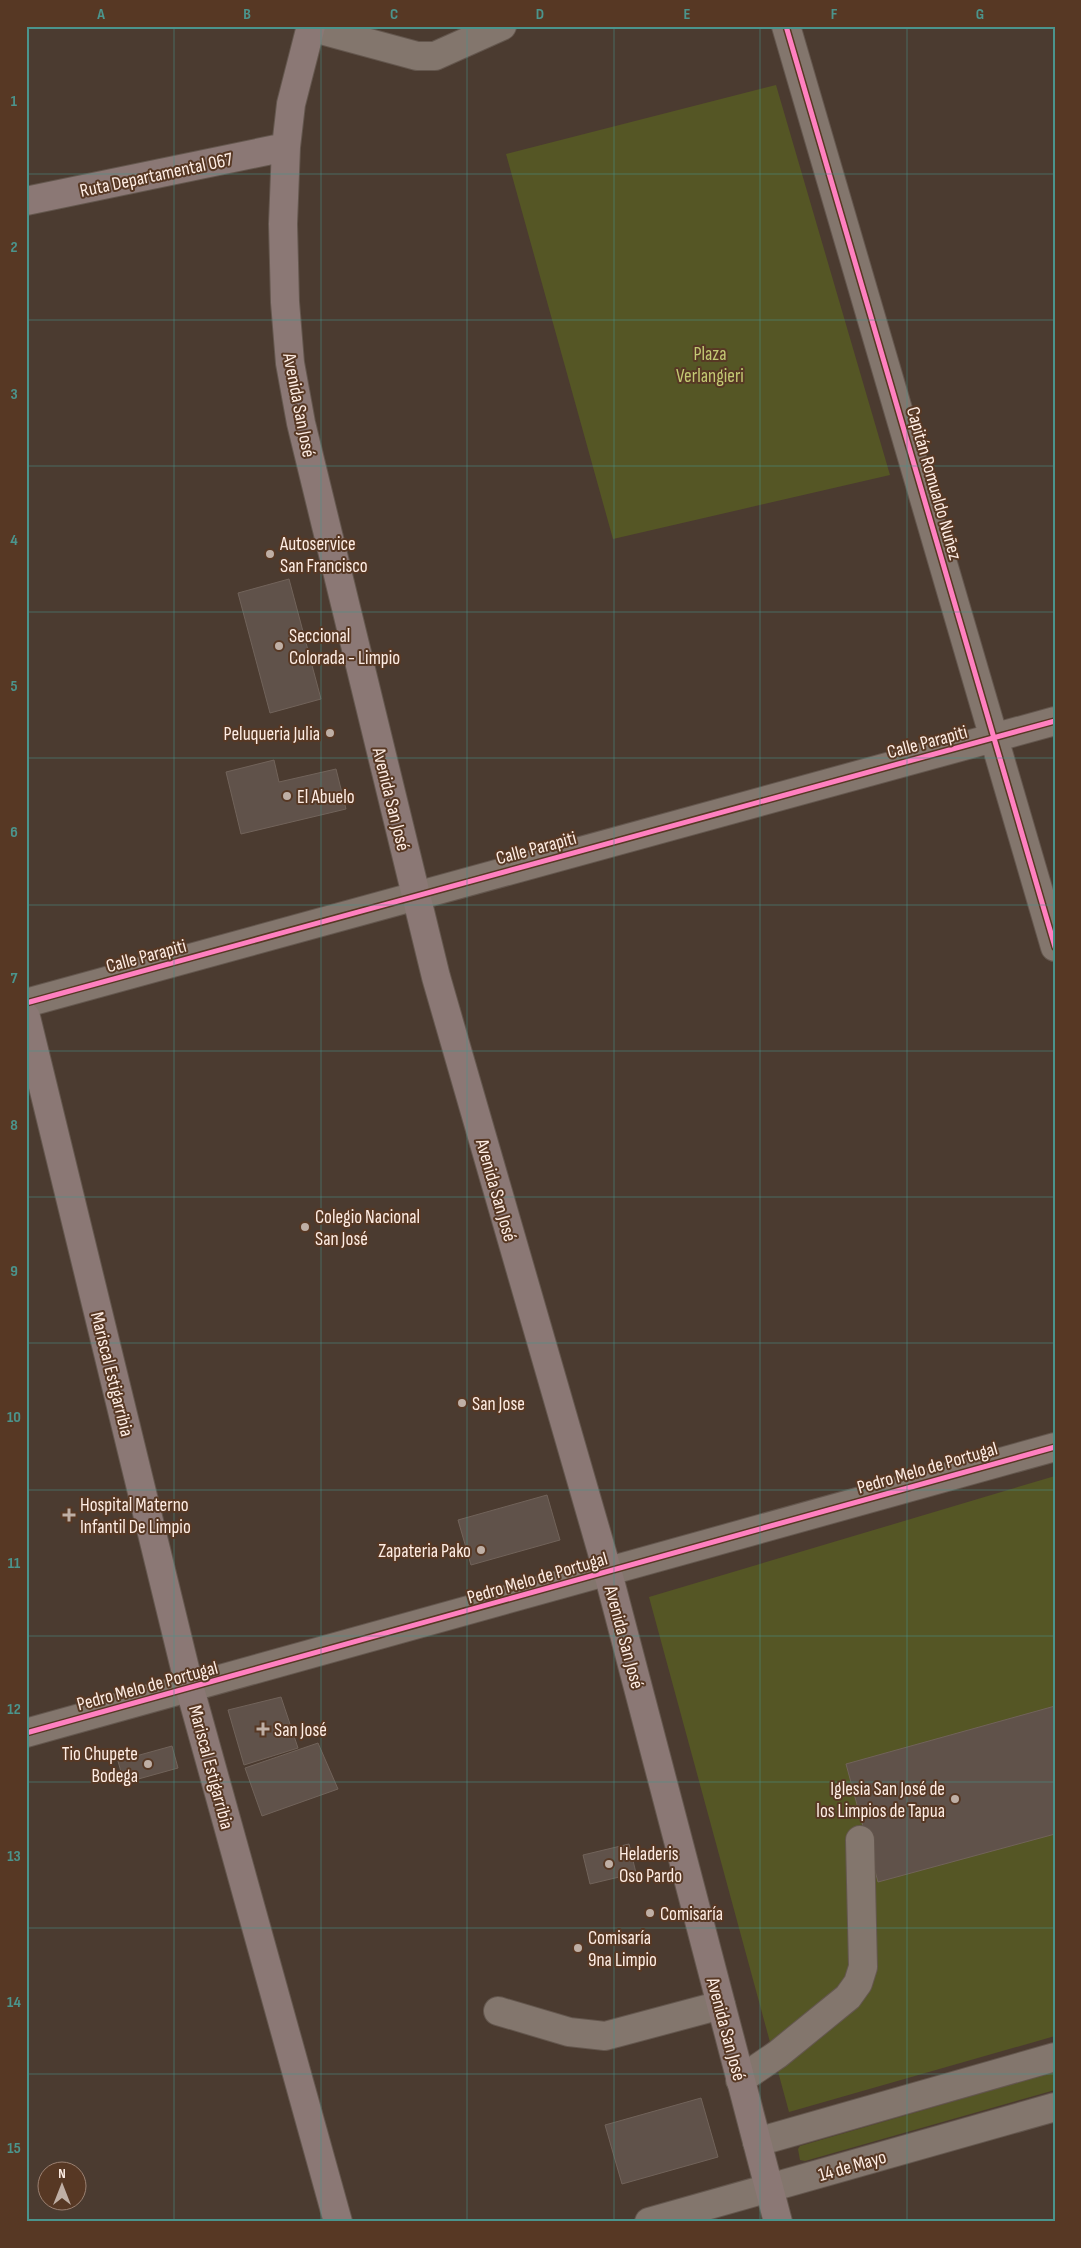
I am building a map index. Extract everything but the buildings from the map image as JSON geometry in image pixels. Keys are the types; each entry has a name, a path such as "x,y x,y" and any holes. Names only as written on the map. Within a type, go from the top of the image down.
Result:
{"main road":[{"name":"Avenida San José","path":"310,27 291,104 286,147 283,224 285,302 290,363 304,433 436,977 608,1573 778,2222"},
{"name":"Ruta Departamental 067","path":"26,201 286,147"},
{"name":"Mariscal Estigarribia","path":"26,1017 190,1689 338,2222"}],"street":[{"path":"310,27 417,56 435,56 502,26"},
{"name":"Capitán Romualdo Nuñez","path":"786,26 1055,947"},
{"name":"Calle Parapiti","path":"26,1003 1055,721"},
{"name":"Pedro Melo de Portugal","path":"26,1733 608,1573 1055,1447"},
{"path":"740,2080 778,2054 841,2002 858,1984 863,1967 860,1840"},
{"path":"498,2010 569,2032 605,2036 721,2005"},
{"path":"757,2142 1055,2057"},
{"name":"14 de Mayo","path":"649,2222 1055,2106"}],"green space":[{"name":"Plaza Verlangieri","path":"776,85 890,475 613,539 506,154"},
{"path":"1055,1476 1055,2036 789,2112 649,1597"},
{"path":"1055,2072 1055,2090 805,2161 800,2160 798,2149 800,2146"}],"cycle path":[{"path":"786,26 1055,947"},
{"path":"26,1003 1055,721"},
{"path":"26,1733 1055,1447"}],"place":[{"name":"Autoservice San Francisco","path":"270,554"},
{"name":"Seccional Colorada - Limpio","path":"279,646"},
{"name":"Peluqueria Julia","path":"330,733"},
{"name":"El Abuelo","path":"287,796"},
{"name":"Colegio Nacional San José","path":"305,1227"},
{"name":"San Jose","path":"462,1403"},
{"name":"Hospital Materno Infantil De Limpio","path":"69,1515"},
{"name":"Zapateria Pako","path":"481,1550"},
{"name":"San José","path":"263,1729"},
{"name":"Tio Chupete Bodega","path":"148,1764"},
{"name":"Iglesia San José de los Limpios de Tapua","path":"955,1799"},
{"name":"Heladeris Oso Pardo","path":"609,1864"},
{"name":"Comisaría","path":"650,1913"},
{"name":"Comisaría 9na Limpio","path":"578,1948"}]}
